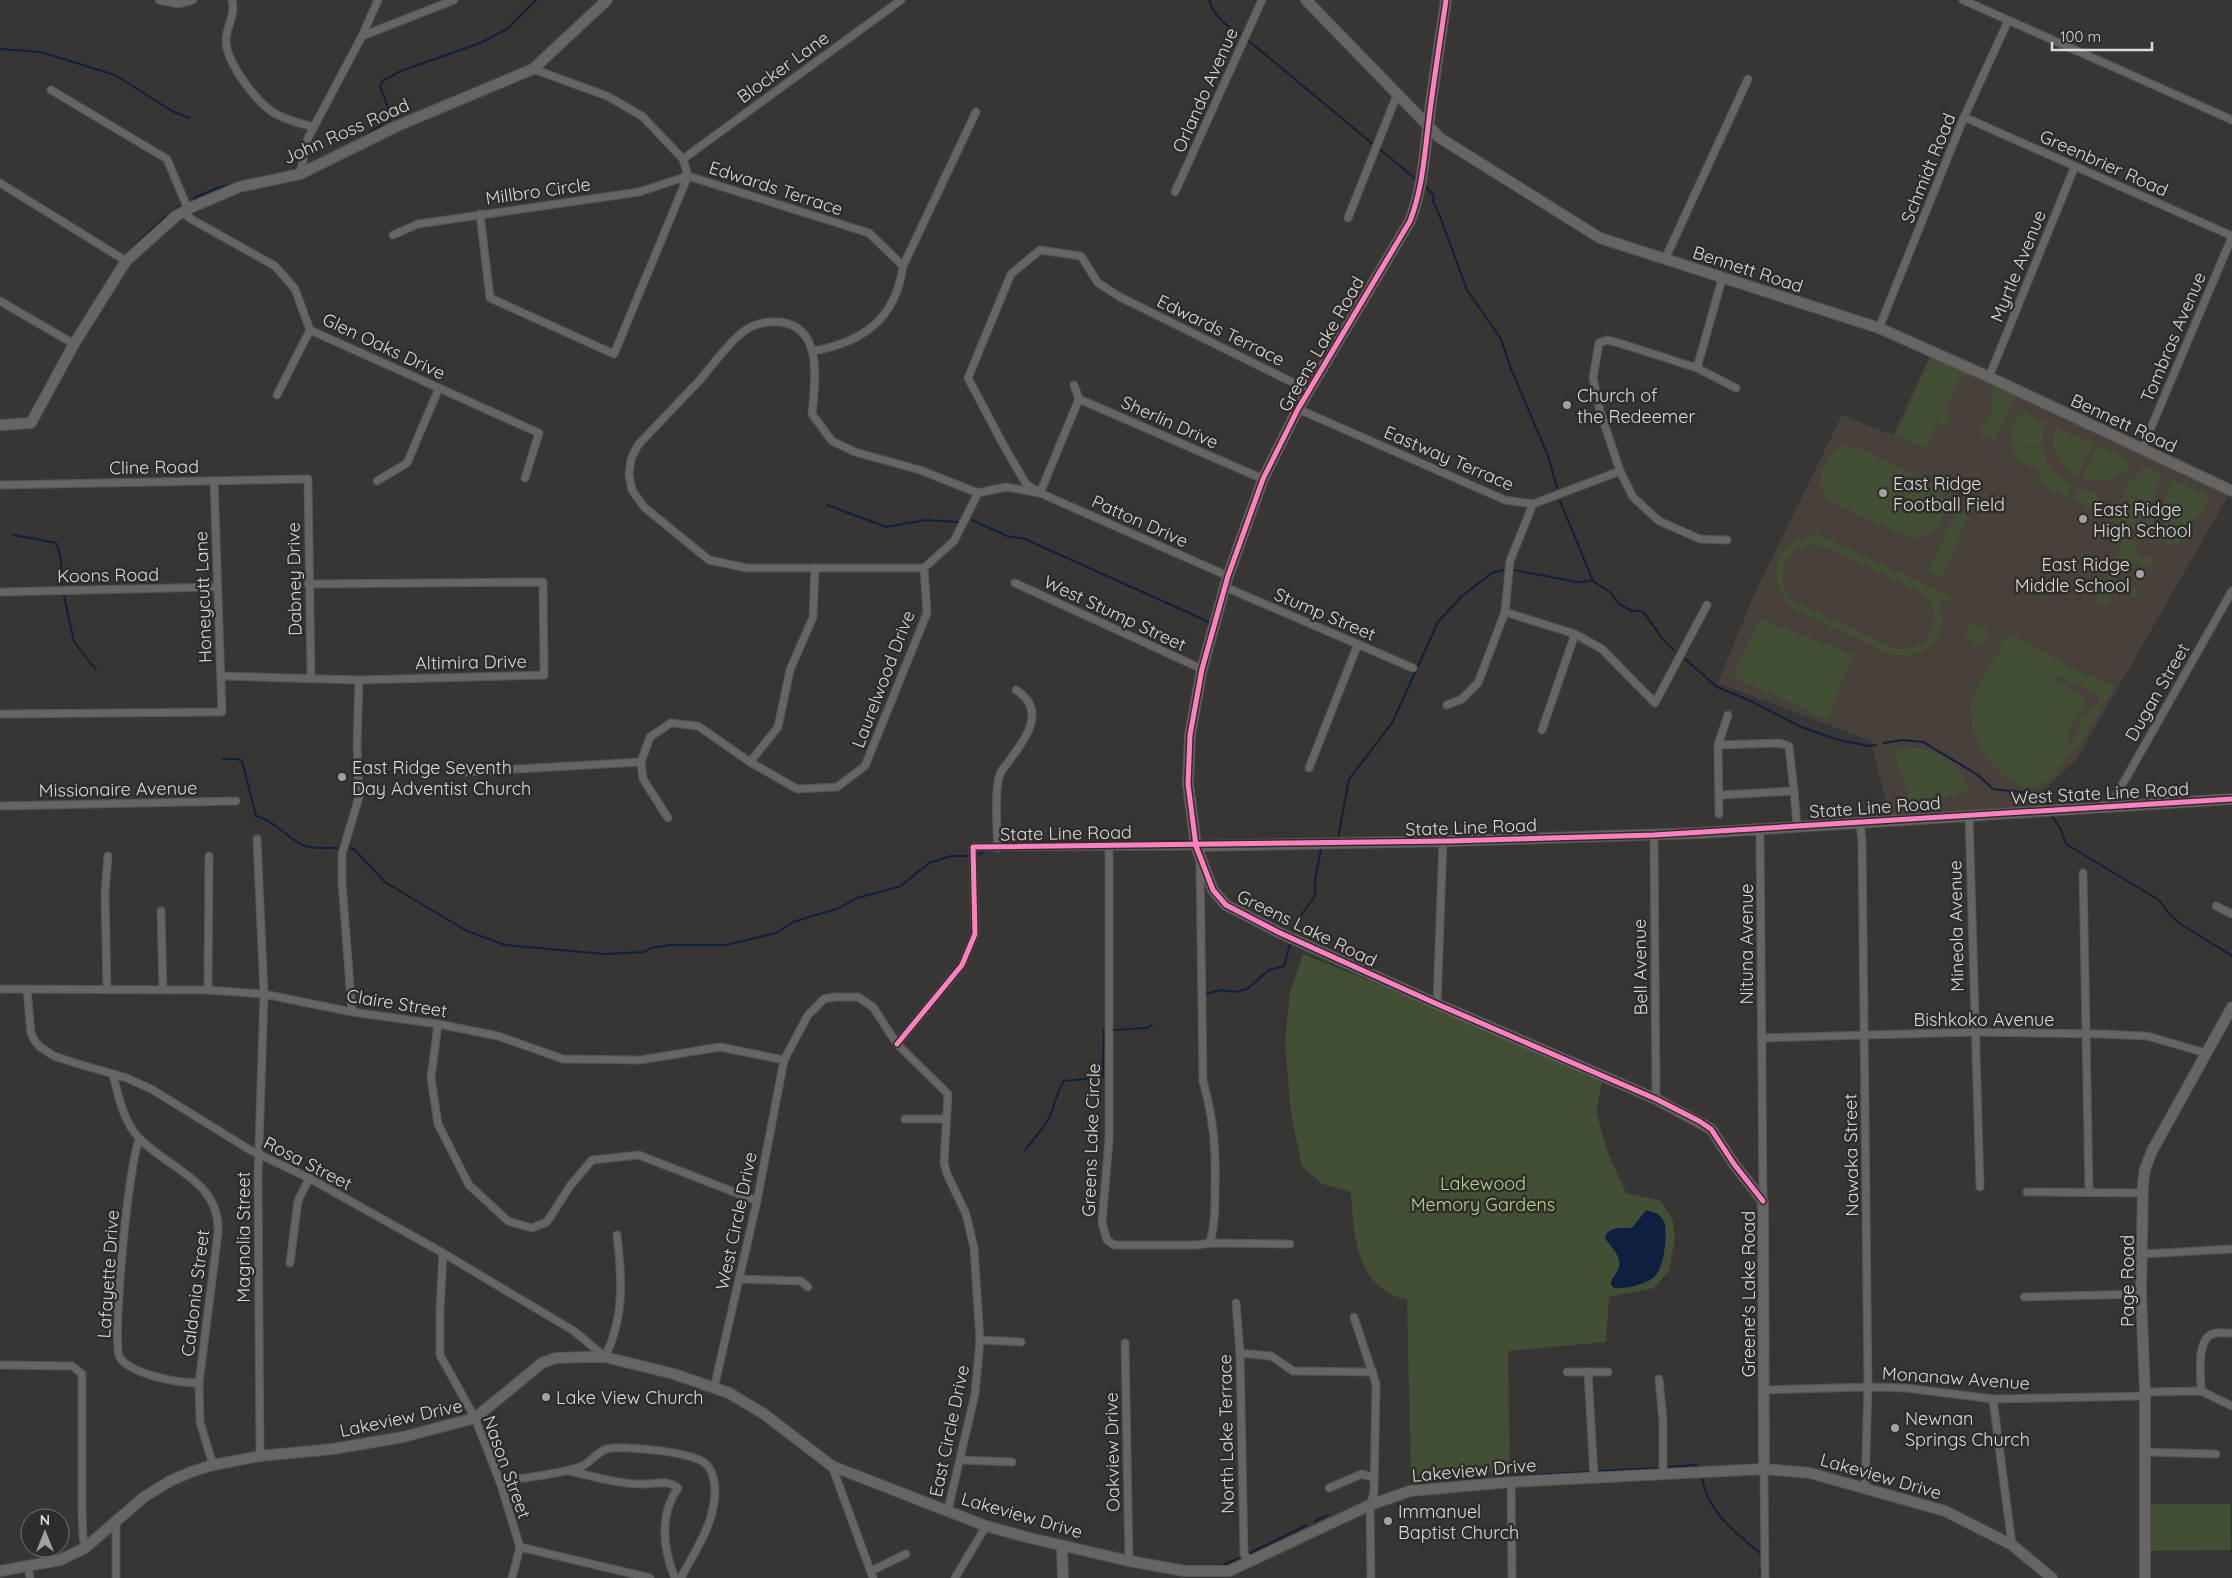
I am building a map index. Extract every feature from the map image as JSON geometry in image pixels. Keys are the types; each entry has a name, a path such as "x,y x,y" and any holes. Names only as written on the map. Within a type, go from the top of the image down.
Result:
{"street":[{"path":"159,0 179,4 192,0"},
{"path":"232,0 234,8 226,42 236,71 276,115 314,127"},
{"path":"300,174 308,138 362,36 378,0"},
{"path":"362,36 454,0"},
{"name":"John Ross Road","path":"0,425 31,423 74,344 126,261 148,240 185,210 239,187 300,174 397,126 533,68 607,0"},
{"name":"Blocker Lane","path":"683,159 901,0"},
{"name":"Orlando Avenue","path":"1175,192 1262,0"},
{"name":"Bennett Road","path":"1306,0 1428,128 1467,155 1600,238 1722,279 1879,328 2232,490"},
{"name":"Greens Lake Road","path":"1446,0 1428,128 1424,172 1421,188 1410,221 1298,409 1263,479 1228,576 1202,669 1190,735 1188,784 1196,846 1213,890 1226,905 1280,933 1437,1004 1656,1098 1711,1129 1734,1164 1763,1201"},
{"path":"1962,0 2232,120"},
{"name":"Schmidt Road","path":"1879,328 1964,117 2008,21"},
{"name":"Edwards Terrace","path":"533,68 628,106 642,116 683,159 688,176 869,233 903,266"},
{"path":"1665,259 1748,79"},
{"path":"51,90 166,159 185,210"},
{"path":"1348,218 1397,95"},
{"path":"813,351 835,348 872,327 890,308 898,293 903,266 976,112"},
{"name":"Greenbrier Road","path":"1964,117 2232,236"},
{"name":"Myrtle Avenue","path":"1989,377 2075,166"},
{"path":"480,214 490,298 614,354 688,176"},
{"name":"Millbro Circle","path":"393,235 418,224 639,192 688,176"},
{"path":"0,183 126,261"},
{"name":"Glen Oaks Drive","path":"185,210 191,219 275,266 295,289 310,330 539,433 525,478"},
{"name":"Tombras Avenue","path":"2142,449 2232,236"},
{"name":"Edwards Terrace","path":"1040,493 1026,484 968,378 1011,274 1040,250 1081,256 1098,283 1120,297 1308,390"},
{"path":"1697,368 1722,279"},
{"path":"0,301 74,344"},
{"path":"978,493 954,542 924,568 747,568 709,560 644,507 632,490 629,475 631,459 638,445 697,383 731,342 756,324 769,322 792,325 802,332 813,351 815,384 812,414 832,441 855,452 920,470 978,493 1006,488 1040,493 1079,398 1074,385"},
{"path":"277,395 310,330"},
{"path":"1727,540 1700,539 1659,521 1633,497 1620,471 1600,411 1593,378 1599,343 1606,340 1619,343 1697,368 1736,388"},
{"path":"377,481 407,463 439,388"},
{"name":"Sherlin Drive","path":"1079,398 1263,479"},
{"name":"Eastway Terrace","path":"1298,409 1505,500 1533,504 1620,471"},
{"name":"Cline Road","path":"0,485 308,479"},
{"name":"Dabney Drive","path":"308,479 308,584 311,679"},
{"name":"Honeycutt Lane","path":"0,714 222,712 214,481"},
{"name":"Patton Drive","path":"1040,493 1228,576"},
{"path":"1447,705 1462,699 1478,683 1504,612 1510,561 1533,504"},
{"path":"750,762 778,727 790,670 813,618 815,568"},
{"name":"Laurelwood Drive","path":"641,762 650,737 671,723 698,726 750,762 797,789 837,787 865,766 927,613 924,568"},
{"name":"Altimira Drive","path":"221,676 359,680 544,675 543,582 308,584"},
{"name":"West Stump Street","path":"1015,583 1202,669"},
{"name":"Koons Road","path":"0,592 217,587"},
{"name":"Stump Street","path":"1225,587 1413,668"},
{"name":"Dugan Street","path":"2109,808 2232,591"},
{"path":"1504,612 1575,634 1602,649 1655,703 1707,605"},
{"path":"1542,730 1575,634"},
{"path":"1309,768 1358,644"},
{"path":"352,1012 342,883 342,854 359,796 357,746 359,680"},
{"path":"998,848 997,827 1000,774 1029,731 1033,713 1027,697 1016,690"},
{"path":"1719,814 1718,745 1728,715"},
{"path":"1718,745 1779,743 1789,746 1797,826"},
{"path":"464,772 641,762 643,779 668,818"},
{"path":"1720,795 1794,791"},
{"name":"West State Line Road","path":"1969,814 2058,808 2109,808 2232,799"},
{"name":"Missionaire Avenue","path":"0,806 236,801"},
{"name":"State Line Road","path":"897,1044 962,965 975,934 973,847 1443,842 1760,829 1969,814"},
{"name":"Mineola Avenue","path":"1969,814 1980,1186"},
{"name":"Nawaka Street","path":"1860,822 1862,842 1865,1035 1868,1387 1865,1489"},
{"name":"Nituna Avenue","path":"1760,829 1761,1058"},
{"name":"Bell Avenue","path":"1654,834 1656,1098"},
{"name":"Magnolia Street","path":"257,838 264,994 258,1154 260,1456"},
{"path":"1437,1004 1443,842"},
{"name":"Greens Lake Circle","path":"1109,846 1109,1140 1104,1178 1102,1223 1107,1240 1114,1245 1290,1244"},
{"path":"107,990 105,893 108,856"},
{"path":"208,990 209,856"},
{"path":"1200,856 1203,1081 1212,1112 1216,1143 1215,1226 1210,1243"},
{"path":"2083,873 2089,1192"},
{"path":"2216,906 2232,914"},
{"path":"161,911 163,990"},
{"name":"Claire Street","path":"0,989 208,990 264,994 352,1012 438,1024 498,1036 563,1059 640,1060 720,1047 784,1060"},
{"name":"Rosa Street","path":"27,990 31,1033 40,1047 72,1062 113,1074 154,1090 258,1154 309,1178 443,1253 574,1331 605,1357"},
{"name":"East Circle Drive","path":"784,1060 808,1015 824,999 858,997 873,1008 897,1044 948,1094 944,1163 947,1174 966,1214 974,1248 980,1340 975,1394 948,1510"},
{"name":"Page Road","path":"2145,1578 2146,1452 2141,1294 2143,1254 2142,1193 2145,1169 2152,1151 2232,1007"},
{"path":"438,1024 431,1078 438,1124 469,1185 508,1221 532,1228 547,1222 570,1186 592,1160 639,1155 757,1201"},
{"name":"Bishkoko Avenue","path":"1761,1038 1974,1032 2147,1036 2206,1053"},
{"name":"Greene's Lake Road","path":"1761,1058 1764,1469"},
{"name":"West Circle Drive","path":"714,1388 757,1201 784,1060"},
{"name":"Caldonia Street","path":"113,1074 124,1110 140,1139 197,1184 210,1197 217,1210 218,1232 199,1383 200,1422 212,1465"},
{"path":"905,1119 946,1120"},
{"name":"Lafayette Drive","path":"140,1139 136,1144 125,1226 117,1323 118,1354 124,1362 144,1372 163,1378 199,1383"},
{"path":"290,1263 298,1201 309,1178"},
{"path":"2027,1192 2142,1193"},
{"path":"605,1357 613,1341 622,1306 617,1235"},
{"path":"2143,1254 2232,1249"},
{"name":"Nason Street","path":"443,1253 440,1355 475,1418 500,1482 520,1547 512,1578"},
{"path":"740,1279 802,1281 808,1287"},
{"path":"2024,1297 2141,1294"},
{"name":"North Lake Terrace","path":"1236,1303 1240,1352 1244,1554 1251,1562"},
{"path":"1354,1317 1376,1384 1374,1494 1370,1505 1371,1578"},
{"path":"2232,1334 2214,1333 2202,1345 2201,1391 2232,1406"},
{"path":"980,1340 1021,1342"},
{"name":"Oakview Drive","path":"1125,1343 1129,1561"},
{"path":"1240,1352 1271,1356 1293,1370 1373,1372"},
{"name":"Lakeview Drive","path":"0,1571 60,1560 86,1548 116,1524 144,1497 170,1481 212,1465 260,1456 334,1449 403,1437 475,1418 542,1363 556,1358 605,1357 674,1374 729,1393 764,1414 832,1466 986,1526 1062,1546 1185,1571 1229,1574 1370,1505 1410,1491 1511,1482 1764,1469 1810,1473 1945,1511 2012,1545 2052,1578"},
{"path":"0,1365 67,1365 76,1367 82,1374 82,1519 86,1548"},
{"path":"1567,1372 1608,1372"},
{"path":"1588,1372 1594,1477"},
{"path":"1659,1379 1663,1420 1663,1473"},
{"name":"Monanaw Avenue","path":"1764,1390 1868,1387 1906,1388 1993,1399 2201,1391"},
{"path":"1993,1399 2012,1545"},
{"path":"500,1482 584,1465 606,1449 630,1447 696,1458 707,1464 715,1483 714,1502 709,1524 681,1578"},
{"path":"2146,1452 2216,1454"},
{"path":"960,1460 1012,1462"},
{"path":"832,1466 872,1574 906,1554"},
{"path":"1764,1469 1765,1578"},
{"path":"566,1470 643,1484 660,1482 673,1484 678,1488 665,1520 664,1538 670,1567 675,1578"},
{"path":"1329,1488 1362,1474 1374,1478"},
{"path":"1511,1482 1512,1578"},
{"path":"116,1524 116,1578"},
{"path":"955,1578 986,1526"},
{"path":"1062,1546 1062,1578"},
{"path":"520,1547 650,1578"},
{"path":"28,1567 30,1578"}],"shaded area":[{"path":"1930,356 2017,394 2228,496 2077,759 2026,807 1890,817 1871,741 1718,683 1752,599 1842,415 1893,435"}],"green space":[{"path":"1931,357 1967,373 1966,377 1960,376 1944,411 1949,415 1949,422 1946,426 1936,425 1955,381 1925,448 1896,435"},
{"path":"1994,386 2017,396 2017,401 2013,399 1996,438 2004,445 1979,433 1991,410"},
{"path":"2023,412 2046,422 2042,444 2017,449 2010,447 2013,435 2009,427"},
{"path":"2057,428 2094,444 2087,458 2082,456 2081,458 2086,461 2078,476 2066,468 2057,456 2053,442"},
{"name":"East Ridge Football Field","path":"1844,445 1858,448 1936,485 1942,493 1944,512 1935,529 1927,535 1918,538 1908,537 1833,503 1823,493 1820,478 1825,464 1833,452"},
{"path":"2097,445 2131,461 2131,465 2121,475 2110,481 2082,478 2089,462 2093,464 2094,462 2090,460"},
{"path":"2042,446 2047,464 2054,473 2040,476 2041,472 2012,459 2015,450"},
{"path":"2143,467 2161,474 2151,503 2124,493"},
{"path":"2054,474 2072,486 2067,497 2036,483 2039,477"},
{"path":"2173,480 2209,496 2203,509 2195,518 2186,524 2177,526 2170,524 2164,518 2163,508 2166,494"},
{"path":"2078,489 2098,494 2102,514 2073,500"},
{"path":"2123,496 2150,505 2150,512 2141,518 2135,529 2112,519"},
{"path":"1959,506 1968,517 1941,578 1929,572 1929,569"},
{"path":"2151,516 2153,522 2161,531 2172,535 2189,537 2174,546 2143,533 2140,538 2136,536 2143,521"},
{"path":"1817,534 1951,597 1948,603 1938,599 1943,619 1939,635 1926,649 1909,656 1890,654 1796,610 1788,604 1782,596 1776,578 1779,560 1784,551 1792,544","holes":["1812,544 1828,547 1924,594 1931,604 1934,614 1931,634 1916,647 1905,649 1893,648 1795,602 1788,594 1782,576 1787,559 1793,552"]},
{"path":"2124,538 2138,543 2134,552 2153,559 2151,565 2148,564 2146,569 2124,560 2116,579 2140,590 2136,598 2115,589 2107,607 2097,601"},
{"path":"1759,619 1853,654 1828,719 1733,677"},
{"path":"1972,622 1989,632 1981,646 1964,636"},
{"path":"2013,637 2023,640 2075,670 2115,686 2082,740 2049,779 2037,788 2023,786 2010,780 1998,770 1987,757 1973,727 1970,712 1972,699 1978,685 1999,653 2006,638","holes":["2011,652 2055,678 2058,675 2071,683 2070,686 2074,688 2076,683 2089,690 2097,691 2099,704 2093,706 2086,719 2079,716 2080,722 2078,725 2081,727 2071,745 2066,744 2070,735 2066,733 2085,704 2084,698"]},
{"path":"1915,748 1925,749 1948,760 1960,773 1969,790 1912,810 1894,751"},
{"name":"Lakewood Memory Gardens","path":"1303,954 1429,1005 1602,1081 1596,1112 1608,1153 1626,1193 1661,1201 1673,1221 1675,1239 1669,1271 1654,1288 1609,1297 1606,1342 1508,1351 1510,1472 1437,1473 1411,1476 1407,1300 1390,1293 1377,1284 1367,1272 1356,1242 1351,1192 1322,1184 1302,1166 1291,1113 1285,1041 1290,992"},
{"path":"2150,1504 2230,1504 2231,1550 2151,1551"}],"water":[{"path":"1646,1210 1658,1214 1665,1225 1666,1238 1660,1268 1653,1278 1644,1283 1614,1288 1611,1283 1618,1270 1619,1261 1616,1252 1605,1238 1606,1234 1615,1228 1632,1228"}],"waterway":[{"path":"360,139 392,118 380,86 384,80 401,71 480,43 507,29 536,0"},
{"path":"1209,0 1221,20 1240,34"},
{"path":"1249,41 1374,145"},
{"path":"0,49 41,52 115,75 172,111 189,118"},
{"path":"1378,148 1417,180"},
{"path":"194,198 217,188 277,174"},
{"path":"1425,186 1434,196 1433,201 1467,290 1501,339 1511,369 1548,456 1557,488"},
{"path":"175,210 181,206"},
{"path":"128,252 166,216"},
{"path":"1560,501 1593,581 1611,593 1619,604 1632,611 1642,611 1665,642 1674,650"},
{"path":"827,505 886,527 926,520 958,522"},
{"path":"972,520 1007,536 1025,539 1209,622"},
{"path":"14,535 56,543 61,558 62,585"},
{"path":"1338,838 1349,779 1392,723 1438,622 1462,596 1492,573 1503,570"},
{"path":"1514,570 1577,582 1593,581"},
{"path":"1234,587 1330,629"},
{"path":"64,596 74,642 96,670"},
{"path":"1685,659 1717,687 1751,701 1799,726 1835,739 1869,746 1876,745"},
{"path":"1884,743 1903,740 1923,742 1978,775 1993,789 2046,797 2048,804"},
{"path":"223,759 242,761 256,816 275,825 291,838 307,847 338,848"},
{"path":"2051,814 2061,830 2066,844 2159,900 2170,915 2182,925 2232,956"},
{"path":"1003,839 1028,842 1102,843"},
{"path":"1112,843 1189,841"},
{"path":"349,848 354,849 385,882 467,931 505,945 605,954 644,952 651,948 670,945 726,945 776,933 793,922 839,908 857,898 901,886 929,863 951,856 968,856"},
{"path":"1294,932 1302,914 1315,896 1315,879 1321,850 1324,848"},
{"path":"975,856 987,850"},
{"path":"1205,994 1221,990 1235,992 1247,989 1269,970 1284,966 1290,944"},
{"path":"1113,1030 1147,1028 1152,1025"},
{"path":"1025,1150 1049,1118 1064,1081 1103,1077 1104,1029"},
{"path":"1668,1467 1696,1465 1698,1467"},
{"path":"1600,1471 1659,1468"},
{"path":"1498,1477 1589,1472"},
{"path":"1702,1476 1709,1500 1723,1520 1760,1553 1762,1558"},
{"path":"1425,1479 1483,1478"},
{"path":"1315,1521 1328,1515"},
{"path":"1250,1553 1307,1525"},
{"path":"1223,1565 1239,1558"},
{"path":"1760,1575 1762,1563"}],"cycle path":[{"path":"1446,0 1422,175 1410,221 1298,409 1263,479 1228,576 1202,669 1190,735 1188,784 1196,846 1213,890 1226,905 1280,933 1437,1004 1656,1099 1699,1121 1711,1129 1734,1164 1763,1201"},
{"path":"897,1044 962,965 975,934 973,847 1450,841 1654,835 2232,799"}],"place":[{"name":"Church of the Redeemer","path":"1567,405"},
{"name":"East Ridge Football Field","path":"1883,493"},
{"name":"East Ridge High School","path":"2083,519"},
{"name":"East Ridge Middle School","path":"2140,574"},
{"name":"East Ridge Seventh Day Adventist Church","path":"342,777"},
{"name":"Lake View Church","path":"546,1397"},
{"name":"Newnan Springs Church","path":"1895,1428"},
{"name":"Immanuel Baptist Church","path":"1388,1521"}]}
